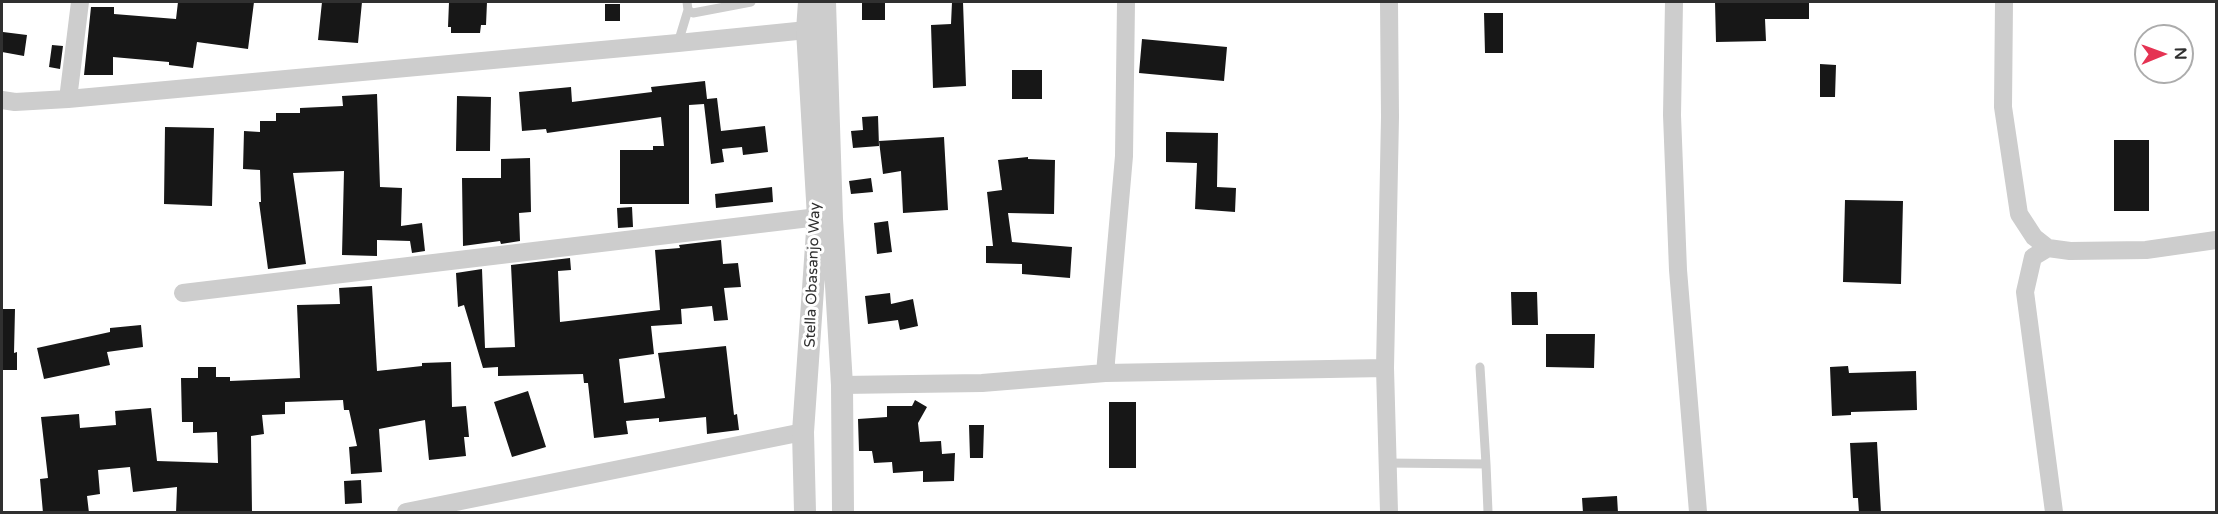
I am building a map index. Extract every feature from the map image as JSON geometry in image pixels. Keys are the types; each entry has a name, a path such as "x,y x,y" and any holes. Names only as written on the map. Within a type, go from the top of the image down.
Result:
{"street":[{"path":"68,99 80,2"},
{"name":"Stella Obasanjo Way","path":"805,513 803,432 818,217 807,30 809,2"},
{"path":"825,2 832,219 842,385 843,513"},
{"path":"1105,373 1124,156 1126,2"},
{"path":"1389,2 1390,117 1385,368 1389,513"},
{"path":"1674,2 1672,115 1678,270 1698,513"},
{"path":"2004,2 2003,107 2019,214 2034,237 2048,248 2070,251 2146,250 2217,240"},
{"path":"2,100 15,102 68,99 678,44 807,30"},
{"path":"183,293 818,217"},
{"path":"2048,248 2033,257 2025,292 2054,513"},
{"path":"842,385 982,383 1105,373 1385,368"},
{"path":"406,513 803,432"}],"lane":[{"path":"688,6 693,13 751,2"},
{"path":"678,44 688,6"},
{"path":"1480,368 1488,513"},
{"path":"1386,463 1486,464"}],"building":[{"path":"178,2 254,2 248,49 197,42 193,68 169,65 169,62 113,57 113,75 84,75 91,7 114,7 114,14 176,19"},
{"path":"322,2 362,2 358,43 318,40"},
{"path":"449,2 487,2 486,25 481,25 480,33 451,33 451,27 448,27"},
{"path":"862,2 885,2 885,20 862,20"},
{"path":"952,2 963,2 966,86 933,88 931,25 951,24"},
{"path":"1715,2 1809,2 1809,19 1765,19 1766,41 1716,42"},
{"path":"605,4 620,4 620,21 605,21"},
{"path":"1484,13 1503,13 1503,53 1485,53"},
{"path":"3,32 27,35 24,56 2,52"},
{"path":"1142,39 1227,47 1224,81 1139,73"},
{"path":"52,45 63,46 60,69 49,67"},
{"path":"1820,64 1836,65 1835,97 1820,97"},
{"path":"1012,70 1042,70 1042,99 1012,99"},
{"path":"705,81 707,99 717,98 721,131 765,126 768,152 743,155 742,147 722,149 724,162 711,164 704,104 689,105 689,204 620,204 620,150 653,150 653,146 664,146 661,117 547,133 546,129 522,131 519,92 571,87 572,102 652,92 651,87"},
{"path":"377,94 380,187 402,188 401,226 422,223 425,251 412,253 410,241 377,240 377,256 342,255 344,171 293,173 306,264 268,269 259,202 261,202 260,170 243,169 244,131 260,132 260,121 276,121 276,113 300,113 300,108 343,106 342,96"},
{"path":"457,96 491,97 490,151 456,151"},
{"path":"878,116 879,146 853,148 851,131 863,130 862,117"},
{"path":"165,127 214,128 212,206 164,204"},
{"path":"1166,132 1218,133 1217,187 1236,188 1235,212 1195,209 1197,163 1166,162"},
{"path":"944,137 948,210 903,213 901,171 883,174 879,141"},
{"path":"2114,140 2149,140 2149,211 2114,211"},
{"path":"1028,157 1028,159 1055,160 1054,214 1008,213 1012,242 1072,247 1070,278 1022,274 1022,264 986,263 986,246 993,246 987,192 1002,190 998,160"},
{"path":"530,158 531,212 519,213 520,241 463,246 462,178 501,178 501,159"},
{"path":"871,178 873,192 851,194 849,181"},
{"path":"772,187 773,202 716,208 715,194"},
{"path":"1845,200 1903,201 1901,284 1843,282"},
{"path":"632,207 633,227 618,228 617,208"},
{"path":"888,221 892,252 877,254 874,223"},
{"path":"721,240 723,264 738,263 741,287 724,288 728,320 714,321 712,306 681,309 682,324 651,326 654,354 619,359 624,403 665,398 658,353 726,346 734,415 737,414 739,430 707,434 706,417 659,422 659,418 626,421 628,434 594,438 588,383 584,383 583,374 498,376 498,367 483,368 464,305 458,307 456,273 482,269 485,348 515,347 511,265 570,258 571,270 558,271 560,322 660,310 655,250"},
{"path":"372,286 377,371 422,366 422,363 451,362 452,407 466,406 469,437 464,437 466,456 429,460 425,420 379,429 382,472 351,474 349,447 357,446 349,410 344,410 343,400 285,402 285,414 262,415 264,434 251,436 252,513 176,513 177,487 133,492 130,467 98,470 100,494 87,496 89,513 43,513 40,479 48,478 41,417 79,414 80,428 116,425 115,411 151,408 157,461 218,463 217,432 193,433 193,422 182,422 181,378 198,378 198,367 216,367 216,377 230,377 230,381 300,378 297,305 340,304 339,288"},
{"path":"1511,292 1537,292 1538,325 1512,325"},
{"path":"890,293 891,304 913,299 918,326 900,330 898,320 868,324 865,296"},
{"path":"2,309 15,309 14,353 17,352 17,370 2,370"},
{"path":"141,325 143,347 107,352 110,365 44,379 37,348 110,332 110,328"},
{"path":"1546,334 1595,334 1594,368 1546,367"},
{"path":"1848,366 1849,373 1916,371 1917,410 1851,412 1851,415 1832,416 1830,367"},
{"path":"528,391 546,447 512,457 494,402"},
{"path":"915,400 927,407 918,423 920,442 941,441 942,454 955,453 954,481 923,482 923,471 893,473 892,462 874,463 872,451 859,451 858,419 887,417 887,406 912,406"},
{"path":"1109,402 1136,402 1136,468 1109,468"},
{"path":"969,425 984,425 983,458 970,458"},
{"path":"1877,442 1881,513 1859,513 1858,498 1853,498 1850,443"},
{"path":"361,480 362,503 345,504 344,481"},
{"path":"1617,496 1618,513 1583,513 1582,498"}]}
